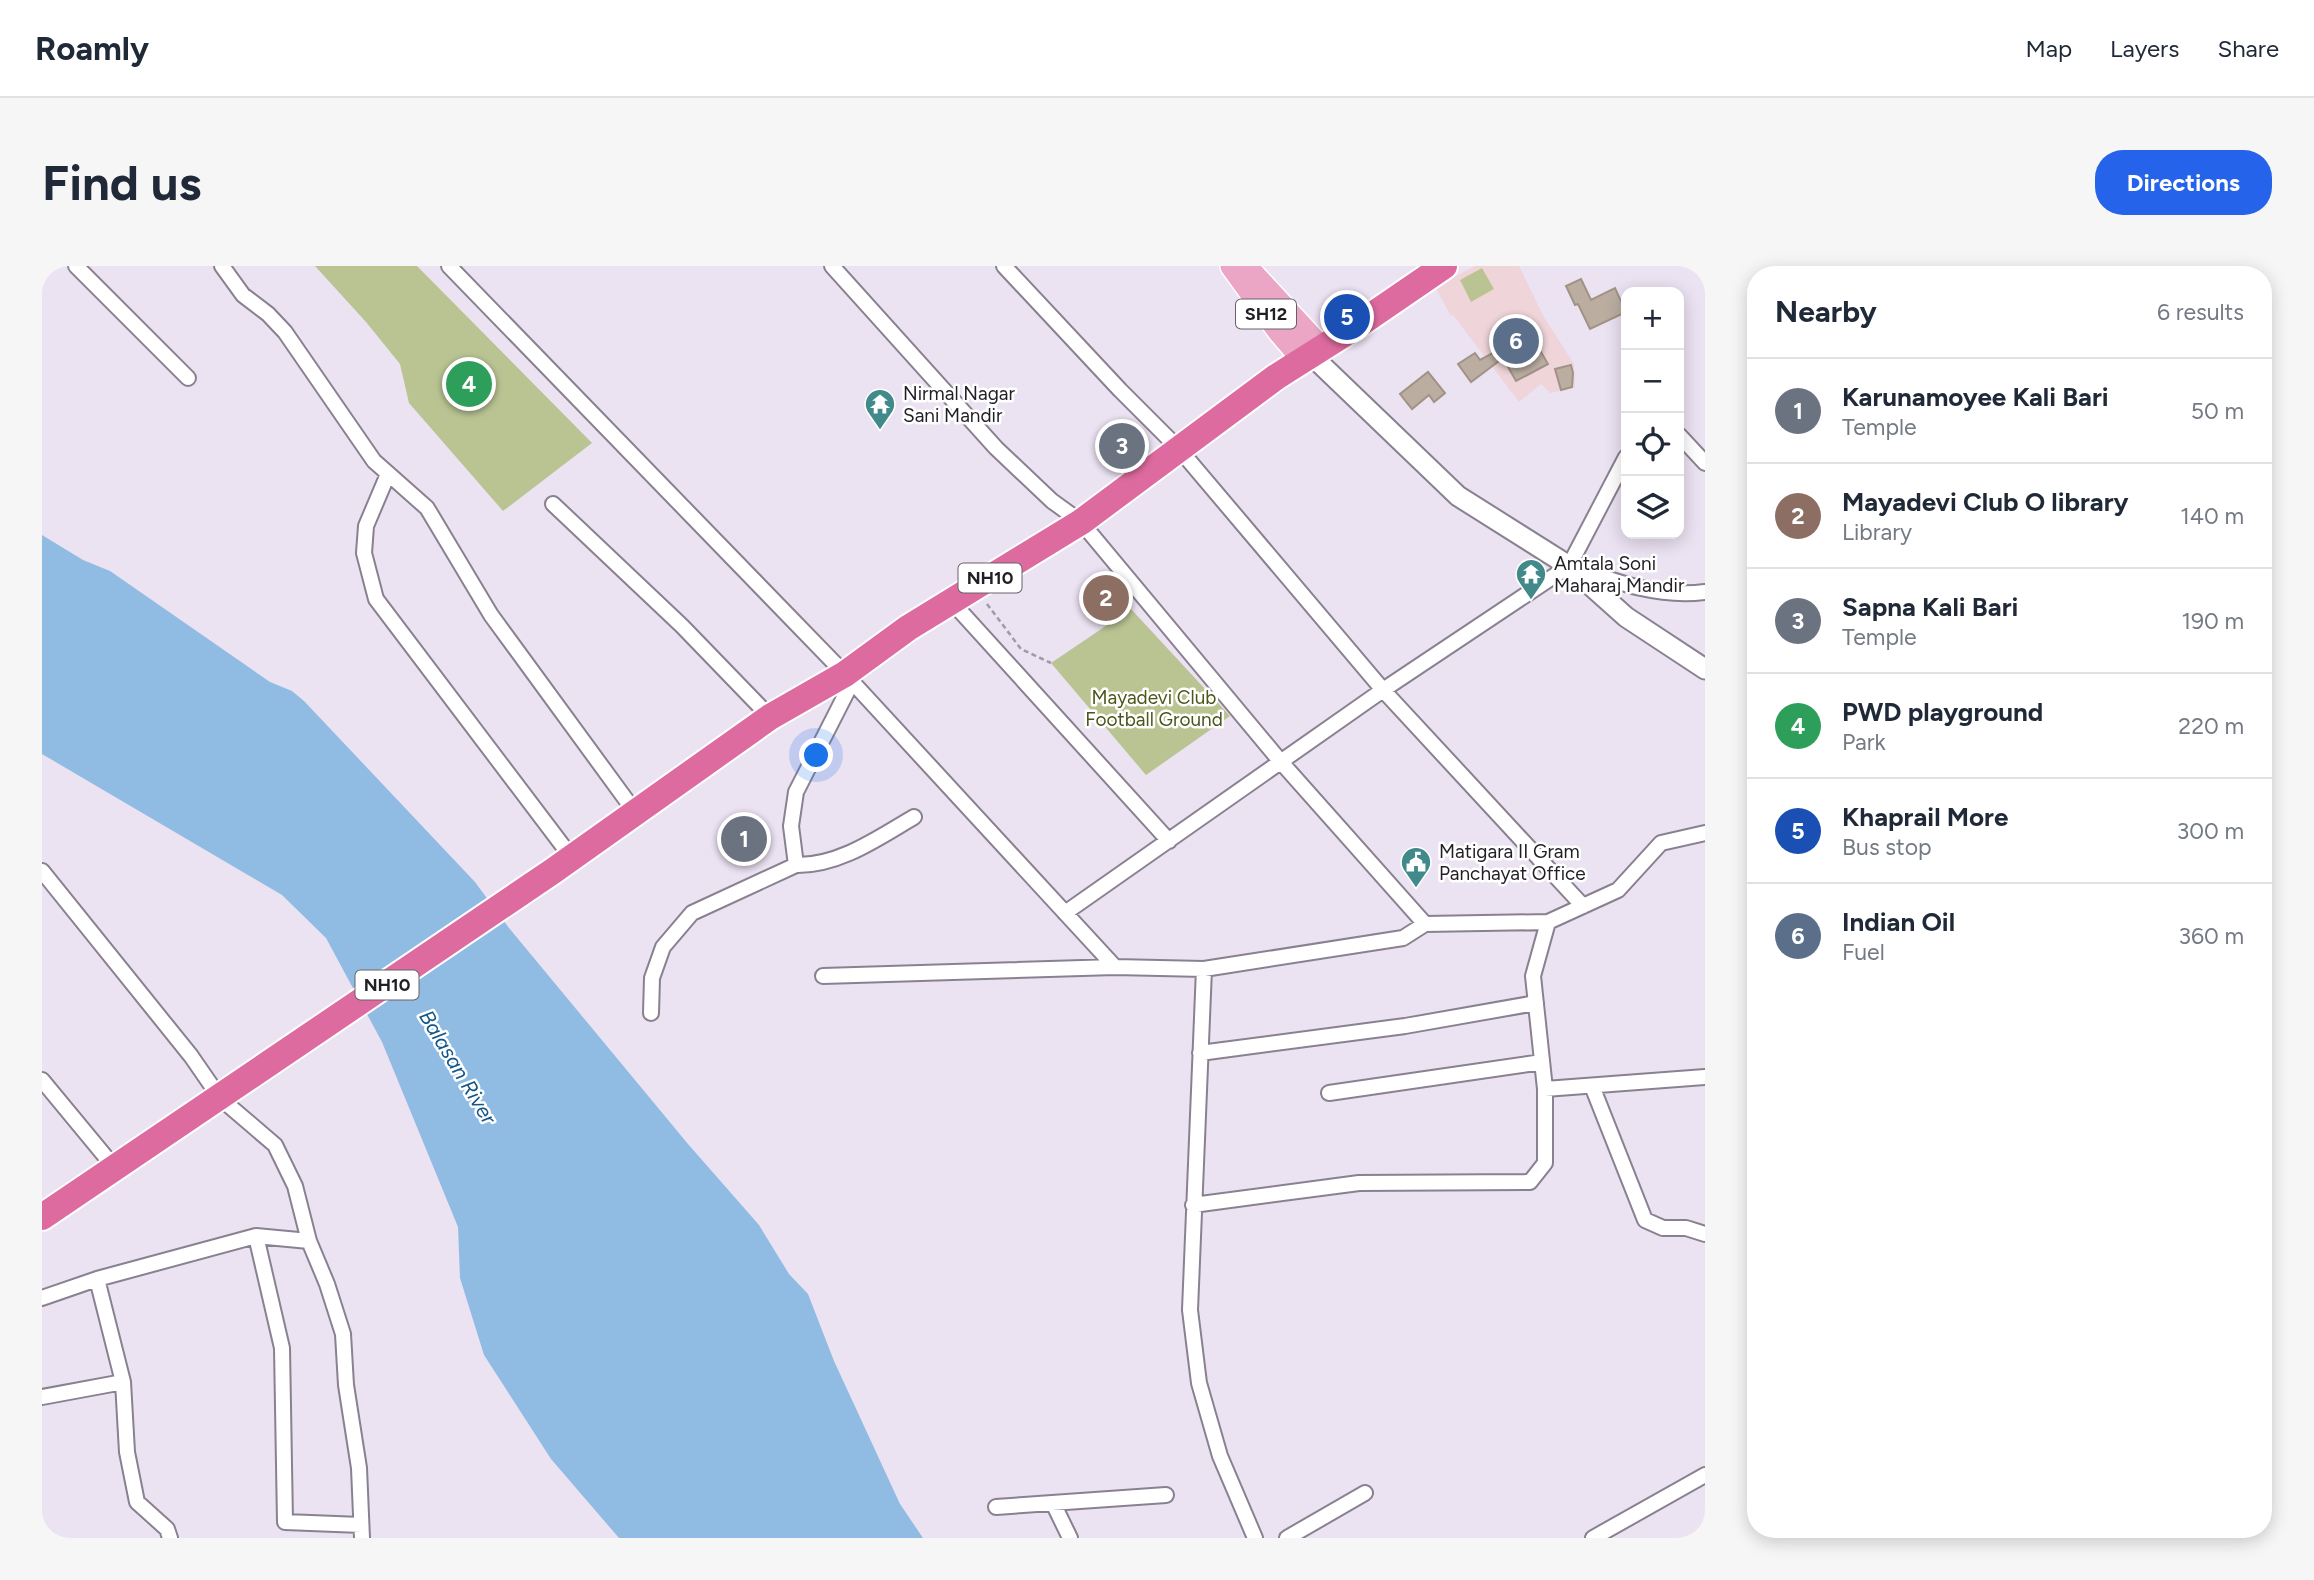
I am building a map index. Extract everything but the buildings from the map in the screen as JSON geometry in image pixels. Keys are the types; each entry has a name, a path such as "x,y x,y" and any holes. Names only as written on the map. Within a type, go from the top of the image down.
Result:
{"highway":[{"path":"1434,273 1460,266"},
{"name":"NH10","path":"42,1217 563,864 769,717 848,678 908,628 1081,522 1276,377 1434,273"}],"main road":[{"name":"SH12","path":"1232,266 1279,331 1311,354"},
{"name":"SH12","path":"1246,266 1311,354"},
{"path":"1276,377 1282,351 1279,331"}],"street":[{"path":"76,266 188,378"},
{"path":"222,266 243,295 268,314 285,332 374,461 427,508 491,615 635,812"},
{"path":"449,266 848,678 1115,967"},
{"path":"832,266 996,448 1052,501 1081,522 1281,762 1425,924"},
{"path":"1004,266 1119,390 1180,450 1383,690 1583,906"},
{"path":"1311,354 1458,496 1569,566 1626,617 1705,668"},
{"path":"1684,440 1705,463"},
{"path":"1065,913 1383,690 1569,566 1621,467"},
{"path":"388,474 366,526 364,554 376,599 563,864"},
{"path":"553,504 682,626 769,717"},
{"path":"1569,566 1664,593 1705,592"},
{"path":"952,602 1168,841"},
{"path":"796,865 791,827 796,792 848,678"},
{"path":"651,1013 652,978 663,947 692,913 796,865 809,865 852,852 914,817"},
{"path":"823,976 1115,967 1204,969 1403,939 1425,924 1548,922 1618,890 1661,843 1705,833"},
{"path":"42,871 191,1056 220,1098 275,1145 295,1186 309,1241 327,1284 343,1334 346,1385 359,1468 362,1532 285,1522 282,1348 256,1236"},
{"path":"1193,1205 1359,1182 1530,1182 1545,1163 1545,1089 1533,976 1548,922"},
{"path":"1204,969 1190,1310 1199,1383 1220,1456 1255,1538"},
{"path":"1200,1053 1405,1026 1536,1003"},
{"path":"1329,1093 1542,1062"},
{"path":"1545,1089 1705,1077"},
{"path":"42,1080 114,1167"},
{"path":"1592,1086 1645,1220 1662,1228 1686,1228 1705,1234"},
{"path":"42,1298 97,1279 256,1236 309,1241"},
{"path":"97,1279 124,1382 127,1451 137,1502 167,1529 170,1538"},
{"path":"42,1397 124,1382"},
{"path":"1593,1538 1705,1475"},
{"path":"1287,1538 1365,1493"},
{"path":"996,1507 1166,1495"},
{"path":"1054,1505 1070,1538"}],"path":[{"path":"975,587 1021,649 1051,663"}],"shaded area":[{"path":"1475,266 1519,266 1544,317 1574,364 1575,388 1550,393 1541,384 1519,402 1453,315 1451,316 1435,287"}],"green space":[{"path":"315,266 417,266 592,443 503,511 409,403 400,364"},
{"path":"1482,268 1494,289 1471,302 1460,280"},
{"name":"Mayadevi Club Football Ground","path":"1131,609 1230,716 1146,775 1051,663"}],"water":[{"name":"Balasan River","path":"42,535 83,560 110,571 270,682 292,691 475,882 509,928 688,1144 759,1225 789,1274 808,1294 834,1361 900,1504 923,1538 619,1538 551,1459 484,1355 460,1278 458,1227 382,1042 326,938 282,895 42,754"}],"place":[{"name":"Khaprail More","path":"1347,317"},
{"name":"Indian Oil","path":"1516,341"},
{"name":"PWD playground","path":"469,384"},
{"name":"Nirmal Nagar Sani Mandir","path":"880,431"},
{"name":"Sapna Kali Bari","path":"1122,446"},
{"name":"Mayadevi Club O library","path":"1106,598"},
{"name":"Amtala Soni Maharaj Mandir","path":"1531,601"},
{"name":"Karunamoyee Kali Bari","path":"744,839"},
{"name":"Matigara II Gram Panchayat Office","path":"1416,889"}]}
